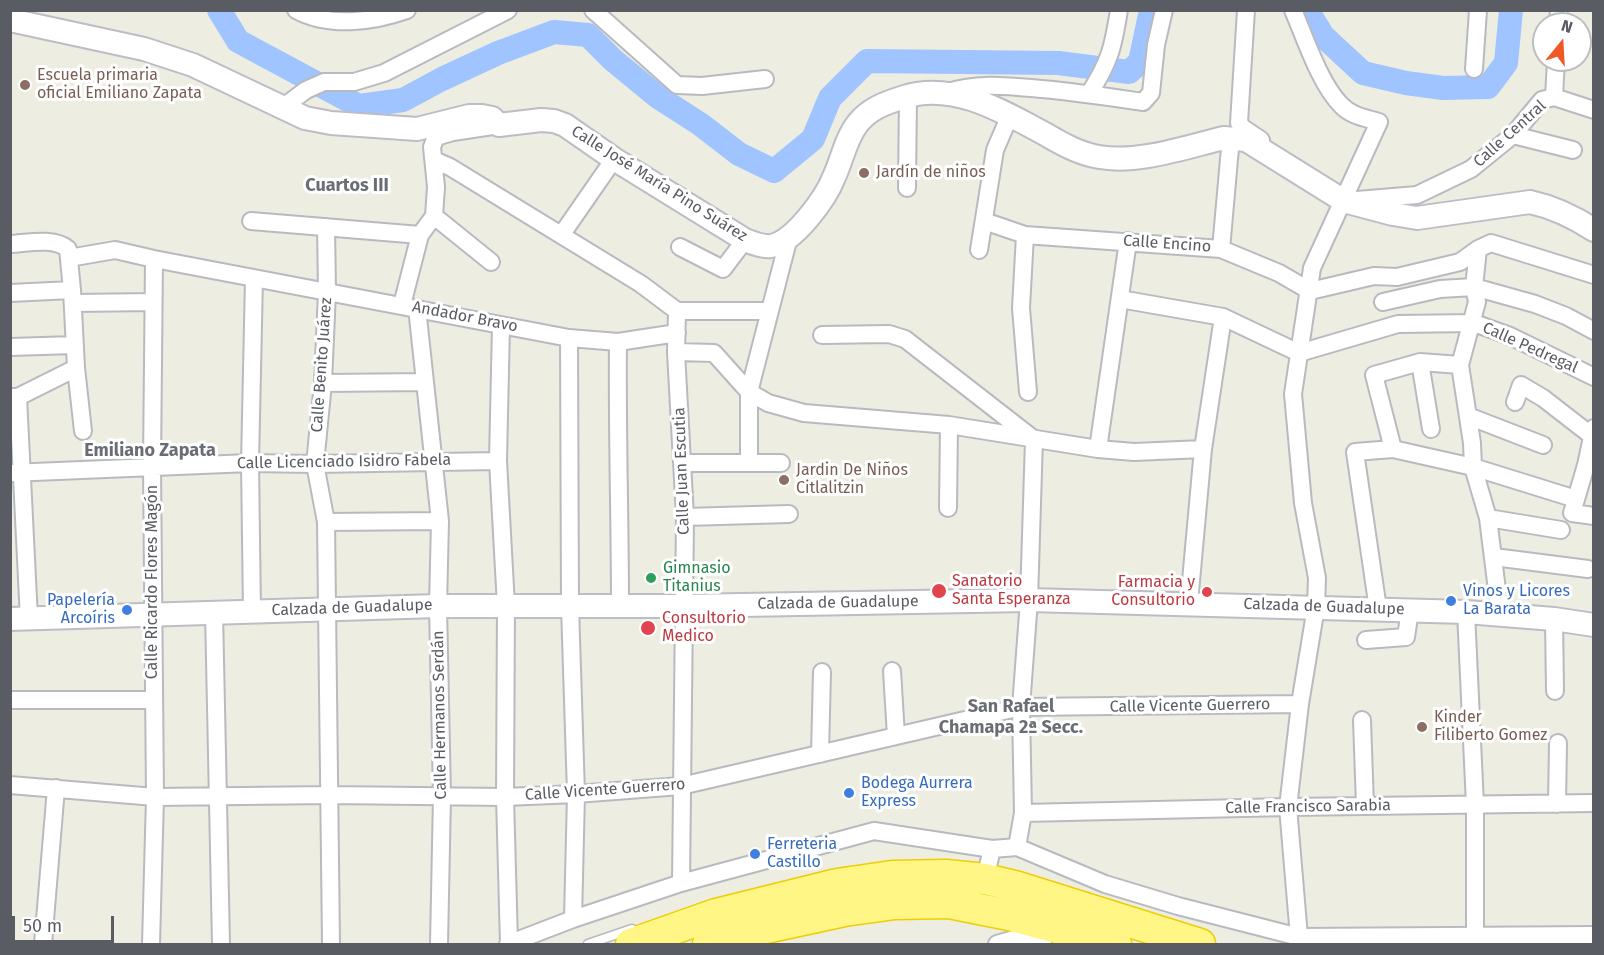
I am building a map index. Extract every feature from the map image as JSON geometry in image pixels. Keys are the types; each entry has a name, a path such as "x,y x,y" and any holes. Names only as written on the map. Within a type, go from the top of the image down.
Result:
{"highway":[{"path":"712,931 837,884 892,876 946,875 985,879 1026,889 1200,945"},
{"path":"638,934 712,931 733,935 844,911 895,904 949,903 1009,915 1112,943"}],"street":[{"path":"296,10 331,21 358,21 392,16 407,10"},
{"path":"282,108 306,90 324,82 354,82 384,73 508,10"},
{"path":"593,10 677,86 702,86 765,79"},
{"path":"1089,94 1104,70 1113,49 1119,10"},
{"path":"944,93 964,86 997,84 1143,102 1151,93 1156,45 1164,10"},
{"path":"1246,10 1239,123 1272,150 1276,159"},
{"path":"1293,10 1328,89 1342,106 1356,116 1379,122 1312,268 1293,394 1303,503 1317,578 1316,607 1300,704 1288,807 1299,937"},
{"path":"1474,69 1478,10"},
{"name":"Calle José María Pino Suárez","path":"10,20 144,49 192,65 305,118 331,123 417,129 482,116 492,118 499,125"},
{"path":"1554,97 1555,72"},
{"path":"749,462 749,392 789,237 816,208 827,191 851,134 858,123 877,107 908,95 926,92 944,93 988,105 1068,147 1084,154 1108,158 1138,158 1231,137 1246,140 1344,201 1393,214 1417,218 1530,202 1546,206 1593,226"},
{"path":"907,188 908,95"},
{"name":"Calle Central","path":"1344,201 1417,195 1471,169 1513,135 1542,100 1554,97 1593,110"},
{"path":"979,250 995,150 1010,115"},
{"name":"Calle José María Pino Suárez","path":"434,160 432,147 436,137 499,125 554,121 745,240 768,247 789,237"},
{"path":"1513,135 1573,150"},
{"path":"1221,249 1231,137"},
{"path":"562,234 614,159"},
{"path":"251,221 420,235 434,216 436,187 434,160 450,167 562,234 641,284 677,311 769,311"},
{"path":"434,216 491,262"},
{"name":"Calle Encino","path":"984,221 1025,235 1221,249 1279,273 1310,291"},
{"name":"Calle Benito Juárez","path":"326,227 327,292 323,383 315,464 326,522 330,945"},
{"name":"Calle Hermanos Serdán","path":"420,235 409,306 424,382 440,521 438,606 442,796 438,945"},
{"path":"1025,235 1021,308 1028,392"},
{"path":"680,248 723,269 745,240"},
{"path":"1098,449 1128,241"},
{"path":"10,244 43,242 63,244 68,249 73,296 76,368 83,431"},
{"path":"1310,291 1374,276 1397,277 1461,262 1478,249 1491,243 1593,275"},
{"path":"1478,249 1474,287 1477,302 1460,364 1473,467 1488,518 1500,615"},
{"name":"Andador Bravo","path":"69,258 115,250 569,338 618,342 677,333"},
{"name":"Calle Ricardo Flores Magón","path":"151,945 155,797 152,466 154,259"},
{"path":"252,612 250,463 254,278"},
{"path":"1383,302 1440,289 1474,287 1535,304 1566,316 1593,331"},
{"path":"10,293 153,302"},
{"path":"1120,299 1223,317 1299,353"},
{"name":"Calle Juan Escutia","path":"677,311 676,352 685,517 681,884"},
{"path":"1189,603 1203,449 1223,317"},
{"name":"Calle Pedregal","path":"1299,353 1398,324 1470,323 1510,336 1593,377"},
{"path":"501,325 498,461 506,606 505,797 508,944 573,919 681,884 874,831 992,849 1017,847 1105,884 1178,906 1299,937 1593,935"},
{"path":"822,335 889,334 905,339 1034,439"},
{"path":"569,338 570,606 576,794 573,919"},
{"path":"618,342 620,607"},
{"path":"10,347 75,345"},
{"path":"676,352 714,353 749,392 768,403 804,413 950,424 1098,449 1134,452 1203,449"},
{"path":"1393,449 1374,375 1420,362 1460,364"},
{"path":"1420,362 1431,429"},
{"path":"20,619 14,397 76,368"},
{"path":"323,383 424,382"},
{"path":"1515,402 1521,385 1593,432 1590,465 1574,506"},
{"path":"1468,416 1543,445"},
{"path":"948,508 950,424"},
{"path":"1017,847 1023,813 1021,708 1029,600 1034,439"},
{"path":"1378,609 1355,452 1393,449 1473,467 1574,506 1593,516"},
{"name":"Calle Licenciado Isidro Fabela","path":"16,473 250,463 498,461"},
{"path":"682,464 781,463"},
{"path":"685,517 789,514"},
{"path":"1488,518 1561,530"},
{"path":"326,522 440,521"},
{"path":"1494,557 1588,569"},
{"name":"Calzada de Guadalupe","path":"20,619 438,606 620,607 1029,600 1466,612 1554,619 1593,625"},
{"path":"1366,640 1406,637 1410,610"},
{"path":"214,612 221,945"},
{"path":"1466,612 1474,805 1475,935"},
{"path":"1554,619 1555,691"},
{"path":"892,671 896,736"},
{"path":"820,754 822,672"},
{"path":"10,700 154,700"},
{"name":"Calle Vicente Guerrero","path":"10,785 155,797 330,795 505,797 576,794 681,786 1021,708 1300,704"},
{"path":"1362,720 1365,806"},
{"path":"1557,804 1558,744"},
{"path":"44,945 56,788"},
{"name":"Calle Francisco Sarabia","path":"1023,813 1593,803"},
{"path":"985,879 992,849"},
{"path":"997,945 1018,942 1043,945"},
{"path":"1075,945 1112,943"}],"lane":[{"path":"588,945 638,934"}],"waterway":[{"path":"219,10 238,41 359,106 403,100 498,53 554,32 588,35 613,60 658,97 700,124 739,154 774,171 813,139 830,98 867,61 1058,63 1129,72 1140,62 1151,10"},
{"path":"1307,10 1323,36 1363,73 1406,83 1443,88 1488,87 1506,63 1511,10"}],"place":[{"name":"Escuela primaria oficial Emiliano Zapata","path":"25,85"},
{"name":"Jardín de niños","path":"864,173"},
{"name":"Jardin De Niños Citlalitzin","path":"784,480"},
{"name":"Gimnasio Titanius","path":"651,578"},
{"name":"Sanatorio Santa Esperanza","path":"939,591"},
{"name":"Farmacia y Consultorio","path":"1207,592"},
{"name":"Vinos y Licores La Barata","path":"1451,601"},
{"name":"Papelería Arcoíris","path":"127,610"},
{"name":"Consultorio Medico","path":"648,628"},
{"name":"Kinder Filiberto Gomez","path":"1422,727"},
{"name":"Bodega Aurrera Express","path":"849,793"},
{"name":"Ferreteria Castillo","path":"755,854"}],"district":[{"name":"Cuartos III","path":"347,186"},
{"name":"Emiliano Zapata","path":"150,451"},
{"name":"San Rafael Chamapa 2ª Secc.","path":"1011,717"}]}
